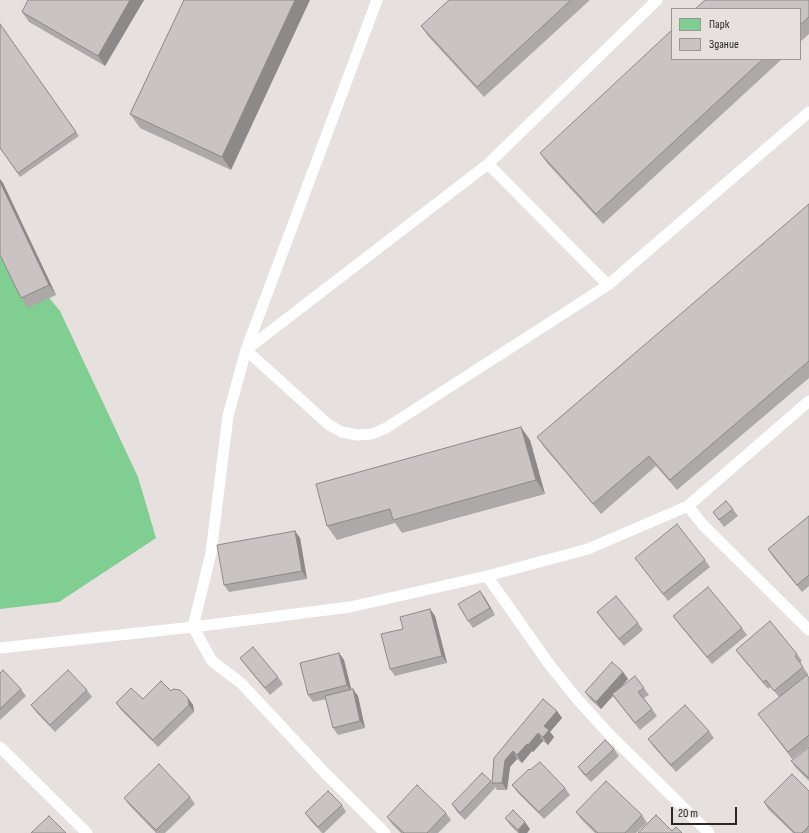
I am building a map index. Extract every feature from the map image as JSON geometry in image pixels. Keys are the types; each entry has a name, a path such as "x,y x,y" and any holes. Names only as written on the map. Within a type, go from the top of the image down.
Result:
{"lane":[{"path":"377,0 246,350 228,416 211,553 192,627 212,661 241,683 326,774 385,833"},
{"path":"246,350 488,164 657,0"},
{"path":"246,350 329,425 342,432 357,435 372,434 386,428 608,285 809,112"},
{"path":"488,164 608,285"},
{"path":"0,648 192,627 350,607 487,576 588,549 688,506 809,401"},
{"path":"688,506 703,525 809,630"},
{"path":"487,576 548,664 578,700 709,833"},
{"path":"0,747 87,833"}],"green space":[{"path":"0,232 11,251 60,311 138,477 156,538 59,602 0,609"}],"building":[{"path":"28,0 130,0 98,56 22,12"},
{"path":"184,0 295,0 222,157 130,114"},
{"path":"449,0 571,0 477,87 421,26"},
{"path":"705,0 809,0 809,17 801,24 801,8 696,8"},
{"path":"0,24 76,132 18,173 0,148"},
{"path":"671,31 671,60 762,60 596,214 540,153"},
{"path":"0,182 49,285 21,298 0,255"},
{"path":"809,204 809,361 670,480 649,456 593,504 537,437"},
{"path":"521,427 536,480 393,520 390,509 327,526 316,484"},
{"path":"726,501 733,509 719,520 713,512"},
{"path":"809,516 809,575 797,585 768,549"},
{"path":"677,524 705,560 663,594 635,558"},
{"path":"295,531 302,571 224,585 217,545"},
{"path":"708,587 742,628 707,657 673,616"},
{"path":"480,591 490,608 468,621 458,604"},
{"path":"616,596 638,623 619,639 597,612"},
{"path":"430,609 442,656 390,669 381,634 403,629 400,617"},
{"path":"770,621 797,654 795,656 803,667 774,691 766,680 763,682 736,650"},
{"path":"253,647 278,677 265,688 240,658"},
{"path":"339,653 347,685 308,695 300,663"},
{"path":"612,662 623,672 596,702 585,692"},
{"path":"3,670 21,689 0,709 0,673"},
{"path":"68,670 87,690 50,725 31,705"},
{"path":"807,675 809,678 809,735 788,752 758,714"},
{"path":"635,676 644,688 638,692 652,709 635,723 612,694"},
{"path":"161,681 171,691 173,689 180,690 188,698 189,705 153,740 116,703 131,688 143,699"},
{"path":"353,689 360,721 333,728 325,696"},
{"path":"543,699 557,711 544,726 549,730 543,737 538,733 517,755 513,751 505,760 502,783 492,783 494,758"},
{"path":"685,705 709,731 671,765 648,739"},
{"path":"605,740 614,749 586,775 578,767"},
{"path":"809,747 809,778 791,761"},
{"path":"540,762 565,788 539,812 512,785 529,769 530,770"},
{"path":"159,764 190,797 156,830 124,798"},
{"path":"482,773 491,781 460,813 452,804"},
{"path":"792,774 809,791 809,826 802,833 795,833 764,802"},
{"path":"606,781 642,815 625,833 598,833 576,812"},
{"path":"417,785 446,813 427,833 404,833 387,817"},
{"path":"328,791 342,805 318,827 305,813"},
{"path":"513,810 525,822 518,830 505,818"},
{"path":"656,815 672,831 676,827 682,833 638,833"},
{"path":"49,816 66,833 31,833"}]}
